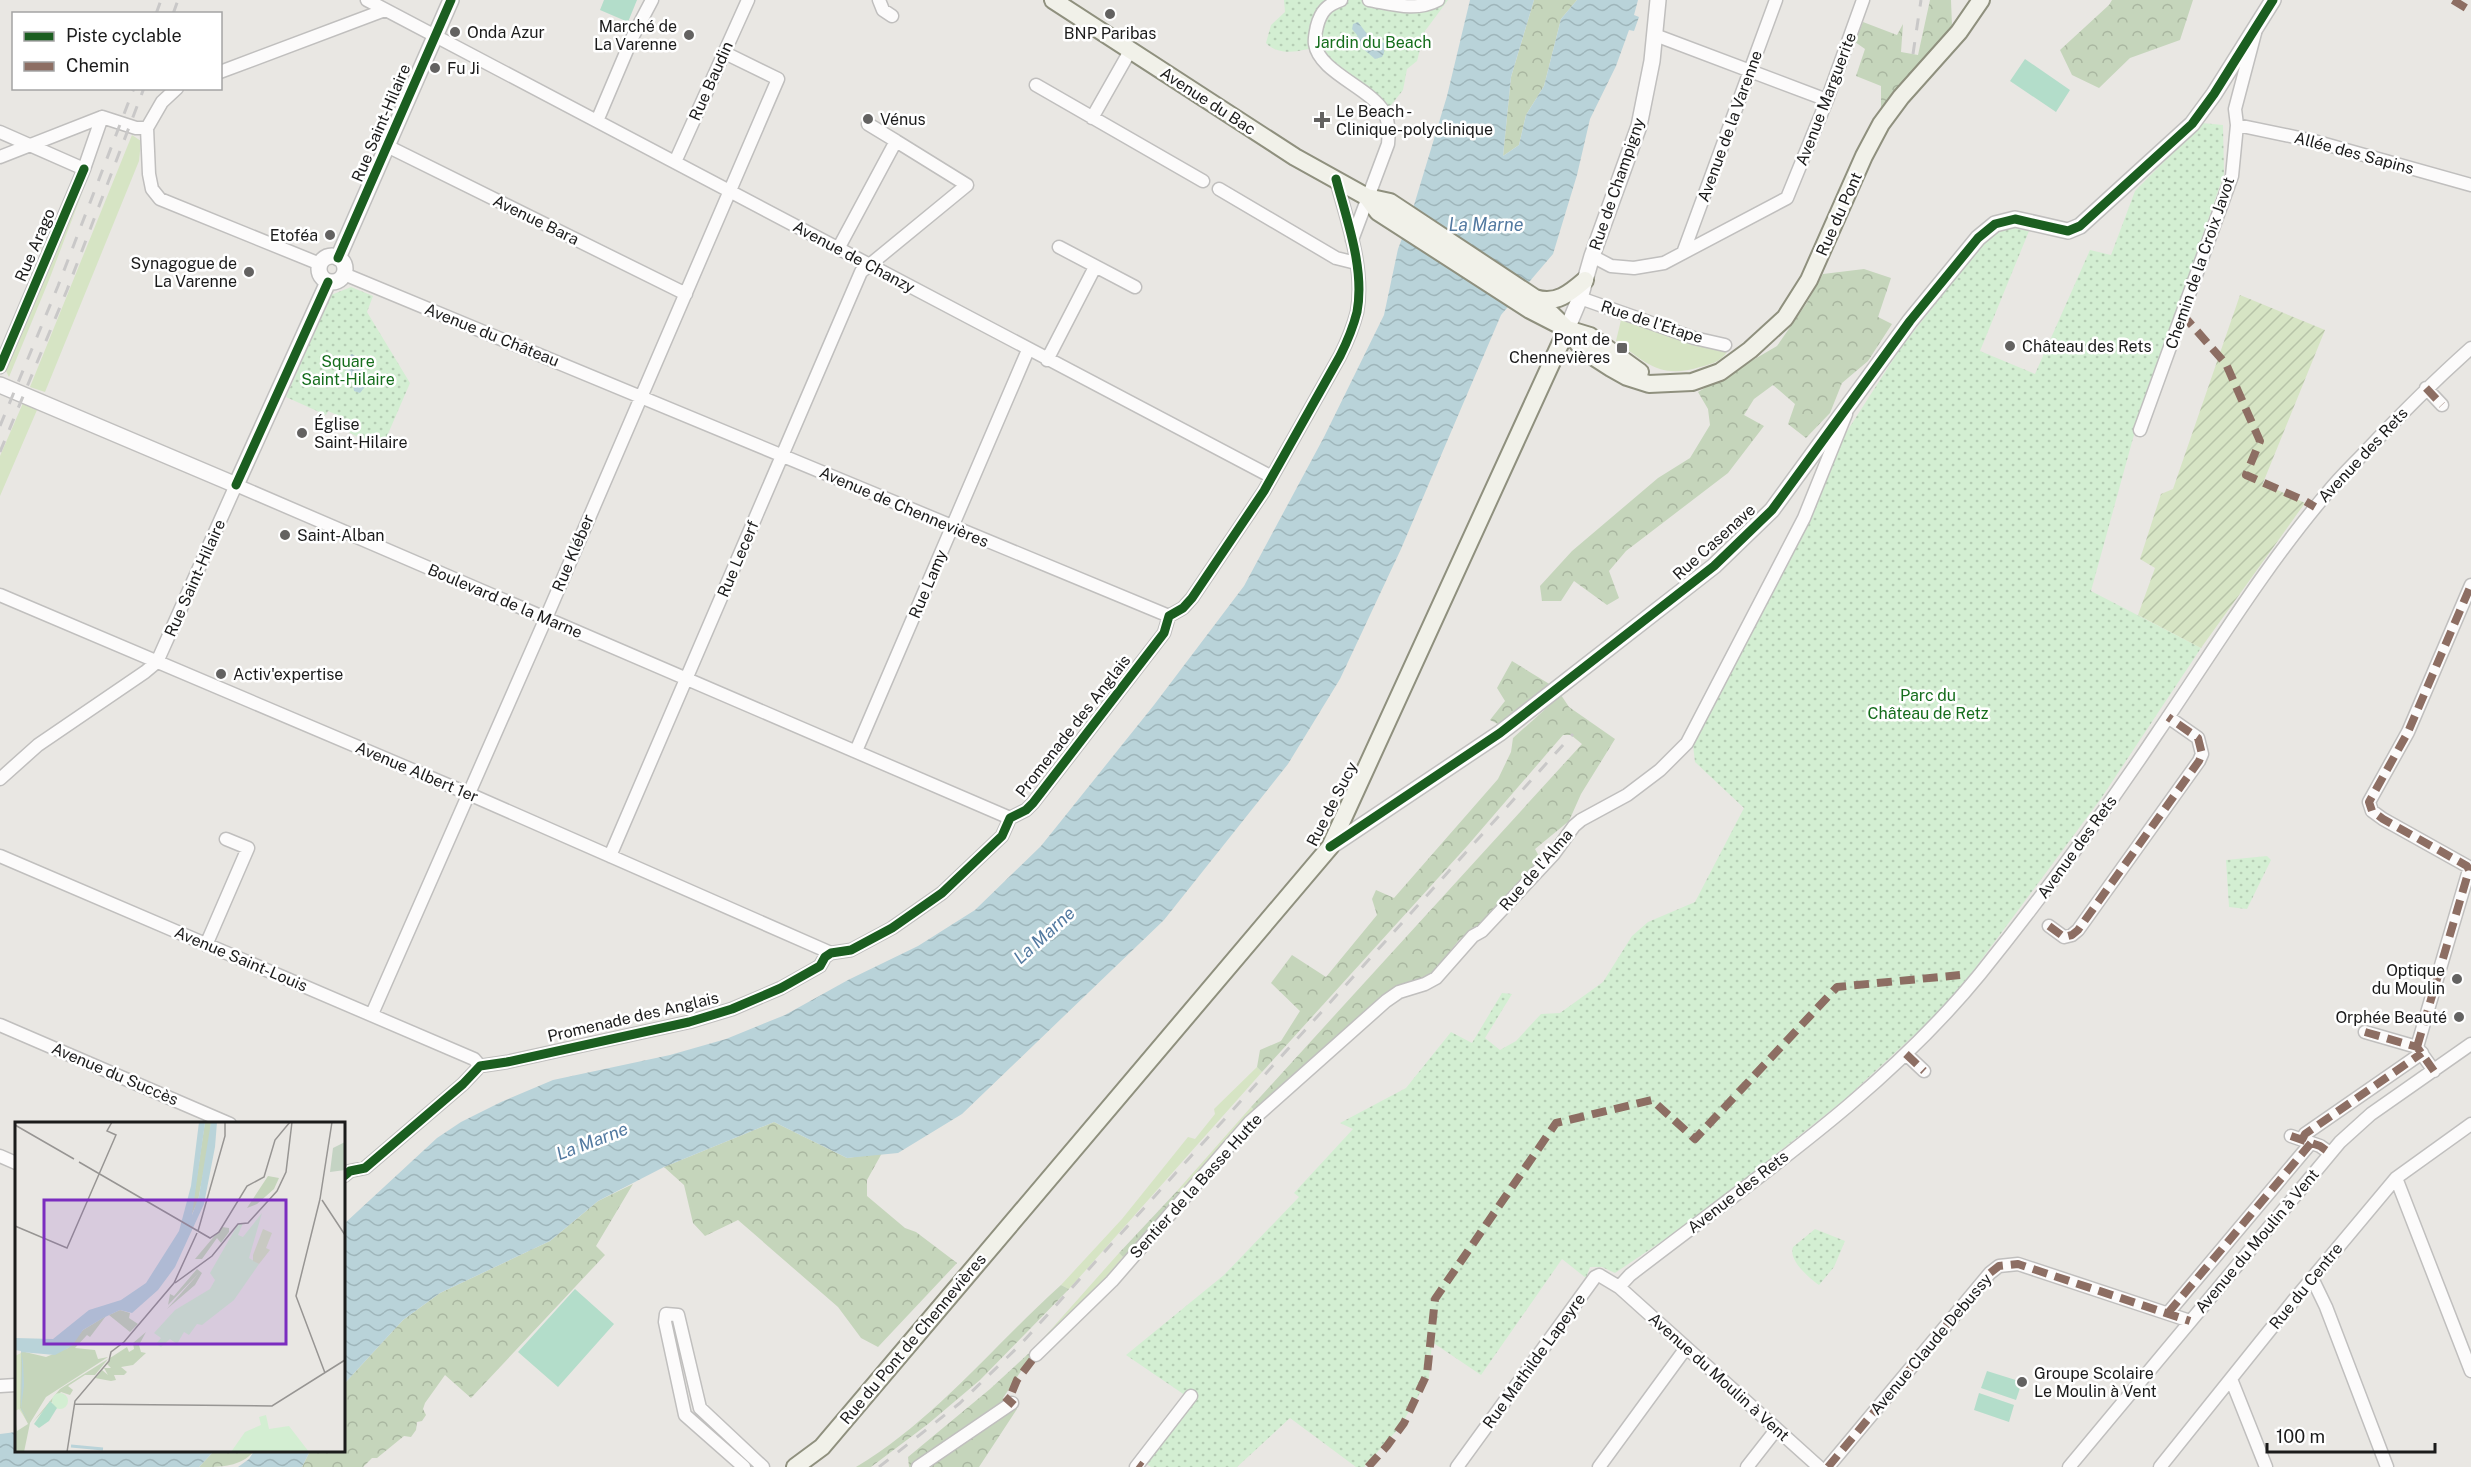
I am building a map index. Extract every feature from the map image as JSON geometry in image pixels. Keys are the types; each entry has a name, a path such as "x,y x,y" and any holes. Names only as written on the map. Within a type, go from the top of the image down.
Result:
{"main road":[{"name":"Avenue du Bac","path":"1053,0 1295,157 1367,197 1386,200 1396,215 1533,304"},
{"name":"Rue du Pont","path":"1533,304 1568,329 1583,350 1627,377 1649,384 1665,384 1692,382 1720,372 1750,350 1785,318 1811,276 1881,123 1901,96 1959,32 1982,0"},
{"path":"1533,304 1558,299 1586,280"},
{"name":"Rue de Sucy","path":"1025,1206 1330,847 1568,329"},
{"name":"Rue du Pont de Chennevières","path":"795,1467 822,1447 1025,1206"}],"street":[{"name":"Avenue de Chanzy","path":"367,0 1272,477"},
{"name":"Rue Saint-Hilaire","path":"338,258 451,0"},
{"path":"597,121 633,36 652,0"},
{"name":"Rue Baudin","path":"675,162 748,0"},
{"path":"879,0 883,10 892,15"},
{"name":"Promenade des Anglais","path":"1341,0 1330,4 1323,10 1314,45 1325,64 1372,96 1386,114 1388,144 1352,240"},
{"path":"1369,0 1410,7 1428,5 1438,0"},
{"name":"Rue de Champigny","path":"1568,329 1581,298 1592,256 1639,126 1652,61 1658,0"},
{"name":"Avenue de la Varenne","path":"1683,252 1776,0"},
{"name":"Avenue Marguerite","path":"1683,252 1787,198 1827,100 1863,0"},
{"path":"2258,23 2273,0"},
{"path":"222,71 386,10"},
{"name":"Chemin de la Croix Javot","path":"2140,430 2232,176 2237,125 2235,109 2258,23"},
{"name":"Rue Casenave","path":"1330,847 1500,733 1714,566 1772,510 1910,321 1978,238 1995,224 2015,219 2068,231 2080,226 2192,124 2258,23"},
{"path":"1654,35 1827,100"},
{"path":"1092,117 1130,51"},
{"name":"Rue Kléber","path":"372,1014 546,618 778,79 725,53"},
{"path":"1036,85 1203,181"},
{"path":"175,90 162,102 147,128 149,174 152,189 160,199 320,264"},
{"path":"0,157 102,117 136,128 147,128"},
{"name":"Rue Arago","path":"0,367 84,168 102,117"},
{"path":"838,249 897,141 868,124"},
{"name":"Allée des Sapins","path":"2237,125 2314,141 2471,185"},
{"path":"0,132 84,168"},
{"name":"Rue Lecerf","path":"610,856 861,272 967,185 897,141"},
{"name":"Avenue Bara","path":"387,146 686,294"},
{"name":"Promenade des Anglais","path":"480,1066 689,1022 732,1009 781,988 820,966 825,957 831,953 851,950 892,928 942,893 1002,836 1010,818 1026,810 1033,803 1164,633 1169,616 1183,608 1192,598 1272,477 1350,334 1357,311 1356,263 1336,179"},
{"path":"1219,189 1336,258 1356,263"},
{"path":"1059,246 1135,287"},
{"path":"1592,256 1611,266 1634,268 1664,263 1683,252"},
{"path":"328,256 338,258 345,267 344,274 337,281 328,282 319,275 320,264 328,256"},
{"path":"1047,360 1095,267"},
{"name":"Avenue du Château","path":"344,274 640,396"},
{"name":"Rue Saint-Hilaire","path":"0,779 38,745 157,662 328,282"},
{"name":"Rue de l'Etape","path":"1581,298 1694,338 1725,345"},
{"name":"Avenue des Rets","path":"1619,1287 1630,1275 1835,1117 1906,1054 1978,977 2101,815 2242,607 2315,507 2426,388 2471,348"},
{"name":"Rue Lamy","path":"856,751 1028,350"},
{"name":"Boulevard de la Marne","path":"0,385 1010,818"},
{"path":"2426,388 2442,405"},
{"name":"Avenue de Chennevières","path":"640,396 1169,616"},
{"name":"Rue de l'Alma","path":"1473,936 1482,931 1530,880 1581,820 1627,795 1687,743 1804,518 1846,416 1845,408"},
{"path":"2168,1313 2305,1134 2419,1050 2469,870 2467,866 2383,819 2372,811 2369,802 2408,732 2471,585"},
{"name":"Avenue Albert 1er","path":"0,595 469,794 831,953"},
{"path":"2049,926 2064,937 2078,930 2199,761 2202,754 2198,738 2168,717"},
{"path":"206,945 248,848 226,839"},
{"name":"Avenue Saint-Louis","path":"0,856 372,1014 474,1059 480,1066"},
{"name":"Sentier de la Basse Hutte","path":"1036,1355 1112,1281 1250,1122 1386,1001 1400,992 1436,978 1473,936"},
{"name":"Avenue du Succès","path":"0,1025 225,1122"},
{"path":"2366,1032 2419,1050 2434,1071"},
{"name":"Avenue du Moulin à Vent","path":"2069,1467 2330,1153 2355,1126 2471,1044"},
{"path":"1906,1054 1924,1071"},
{"path":"345,1174 365,1168 463,1084 480,1066"},
{"name":"Rue du Centre","path":"2160,1467 2312,1278 2396,1178 2471,1124"},
{"path":"2302,1140 2320,1146 2330,1153"},
{"path":"0,1156 15,1163"},
{"path":"2396,1178 2471,1371"},
{"name":"Avenue Claude Debussy","path":"1828,1467 1990,1273 2000,1266 2018,1264 2190,1321"},
{"name":"Rue Mathilde Lapeyre","path":"1457,1467 1595,1277 1603,1276 1619,1287"},
{"path":"2312,1278 2326,1307 2387,1467"},
{"name":"Avenue du Moulin à Vent","path":"1619,1287 1819,1467"},
{"path":"744,1467 685,1415 665,1322 666,1314 678,1315 699,1408 763,1467"},
{"path":"1599,1467 1686,1348"},
{"path":"2231,1378 2266,1467"},
{"path":"0,1386 15,1385"},
{"path":"1137,1466 1191,1396"},
{"path":"918,1467 1012,1403"},
{"path":"1747,1467 1776,1430"}],"green space":[{"path":"604,0 637,0 628,22 600,10"},
{"name":"Jardin du Beach","path":"1284,0 1448,0 1425,31 1417,61 1407,69 1403,90 1388,109 1378,96 1328,62 1319,46 1299,51 1284,51 1266,43 1271,25 1285,12"},
{"path":"1534,0 1577,0 1561,19 1544,86 1526,115 1519,145 1503,156 1511,77"},
{"path":"1930,0 1951,0 1952,26 1881,108 1881,86 1856,76 1865,49 1855,42 1863,22 1897,35 1903,24 1901,52 1918,55"},
{"path":"2112,0 2193,0 2180,40 2130,58 2099,88 2072,75 2060,50"},
{"path":"2025,59 2070,90 2056,112 2010,81"},
{"name":"Parc du Château de Retz","path":"2202,123 2223,125 2224,174 2135,431 2091,591 2201,648 2102,797 1973,971 1938,1013 1844,1100 1692,1221 1615,1273 1602,1267 1590,1267 1586,1278 1562,1259 1481,1375 1432,1342 1429,1378 1399,1428 1364,1467 1356,1467 1290,1418 1237,1467 1151,1467 1145,1463 1195,1402 1126,1355 1224,1275 1299,1197 1294,1193 1353,1129 1340,1123 1406,1088 1451,1032 1472,1043 1502,993 1512,994 1485,1038 1500,1050 1516,1041 1541,1014 1560,1013 1603,982 1632,936 1648,922 1695,902 1744,808 1695,762 1693,745 1831,456 1900,349 1987,238 2005,226 2029,231 1980,351 2035,374 2090,250 2111,255 2135,191"},
{"path":"132,135 141,141 139,161 45,392 30,387"},
{"path":"84,188 49,280 9,377 6,371"},
{"path":"1864,269 1891,278 1878,317 1892,324 1868,361 1842,383 1830,413 1806,438 1788,424 1795,404 1773,385 1754,399 1744,415 1764,426 1728,473 1626,551 1609,571 1619,598 1607,605 1574,581 1561,601 1542,601 1540,586 1572,551 1658,478 1690,458 1710,425 1708,409 1698,392 1777,346 1806,304 1823,274"},
{"name":"Square Saint-Hilaire","path":"351,287 373,296 367,312 410,383 381,450 334,424 337,415 328,411 326,415 286,397 331,295"},
{"path":"2240,295 2325,330 2263,483 2305,503 2201,648 2138,615 2155,568 2140,559 2161,494 2173,489"},
{"path":"1621,320 1727,352 1719,360 1708,365 1686,370 1664,370 1646,362 1616,341"},
{"path":"23,403 37,410 0,496 0,456"},
{"path":"1512,661 1551,685 1500,725 1490,720 1505,701 1497,688"},
{"path":"1561,695 1569,707 1615,739 1581,794 1569,821 1535,849 1541,860 1487,919 1459,940 1433,973 1381,999 1255,1111 1251,1107 1582,744 1571,735 1563,735 1468,845 1262,1072 1257,1067 1260,1050 1281,1041 1300,1011 1271,983 1292,955 1326,977 1377,915 1372,899 1376,890 1394,898 1498,779 1511,752 1513,738"},
{"path":"2267,856 2271,860 2247,909 2229,907 2226,860"},
{"path":"1257,1067 1262,1072 1069,1289 1061,1285 1122,1219 1188,1137 1195,1139 1215,1114 1214,1109"},
{"path":"1251,1107 1255,1111 1181,1193 1177,1191"},
{"path":"774,1122 847,1158 882,1153 867,1180 867,1196 905,1228 916,1232 957,1263 878,1347 861,1338 838,1307 738,1220 705,1236 693,1223 684,1185 664,1167"},
{"path":"633,1184 596,1246 605,1255 471,1398 445,1375 425,1403 423,1409 426,1415 422,1421 417,1422 416,1430 411,1437 404,1436 363,1467 302,1467 310,1452 345,1452 345,1383 403,1320 440,1293 550,1241 598,1201"},
{"path":"1177,1191 1181,1193 1143,1241 1123,1257 1119,1253"},
{"path":"1815,1229 1845,1241 1834,1267 1819,1285 1800,1268 1792,1252 1793,1247"},
{"path":"1119,1253 1123,1257 1096,1289 1039,1343"},
{"path":"1061,1285 1069,1289 980,1380 928,1424 871,1467 856,1467 885,1448 938,1405"},
{"path":"575,1289 614,1324 558,1387 518,1352"},
{"path":"1039,1344 1003,1398 1017,1409 979,1467 909,1467 908,1457 990,1389"},
{"path":"1987,1371 2022,1382 2016,1400 1981,1388"},
{"path":"1979,1393 2014,1405 2009,1422 1974,1410"},
{"path":"213,1452 253,1452 237,1463 199,1467"}],"water":[{"name":"La Marne","path":"1470,0 1534,0 1511,77 1503,156 1519,145 1526,115 1544,86 1561,19 1577,0 1638,0 1634,15 1639,17 1634,31 1629,30 1616,66 1590,119 1577,175 1553,254 1501,315 1401,549 1340,679 1288,764 1164,920 962,1114 898,1153 847,1158 774,1122 664,1167 598,1201 550,1241 440,1293 403,1320 345,1383 345,1223 437,1138 461,1122 501,1102 553,1080 670,1055 726,1039 785,1015 848,980 918,946 975,910 1041,846 1154,705 1244,586 1324,437 1384,315 1398,249 1411,215 1447,96"},
{"path":"1358,22 1370,38 1384,43 1382,57 1375,59 1360,46 1357,35 1352,29 1353,24"},
{"path":"352,354 362,364 364,373 364,388 360,393 354,391 352,378 344,367 344,359"},
{"path":"15,1432 15,1452 213,1452 199,1467 0,1467 0,1434"},
{"path":"253,1452 310,1452 302,1467 238,1467 249,1459"}],"railway":[{"path":"157,12 161,0"},
{"path":"174,12 178,0"},
{"path":"1913,54 1921,0"},
{"path":"0,426 58,286 133,90"},
{"path":"0,452 67,290 143,90"},
{"path":"879,1467 960,1403 1021,1344 1573,734"}],"marked path":[{"path":"2453,0 2471,11"},
{"path":"2182,314 2226,364 2260,441 2246,475 2315,507"},
{"path":"2426,388 2442,405"},
{"path":"2417,1047 2469,870 2467,866 2383,819 2372,811 2369,802 2408,732 2471,585"},
{"path":"2049,926 2064,937 2078,930 2199,761 2202,754 2198,738 2168,717"},
{"path":"1368,1467 1404,1423 1427,1374 1435,1299 1556,1123 1652,1100 1695,1139 1837,987 1960,975"},
{"path":"2365,1032 2417,1047 2434,1071"},
{"path":"2302,1140 2305,1134 2422,1053"},
{"path":"1906,1054 1924,1071"},
{"path":"2291,1136 2320,1146 2330,1153"},
{"path":"2168,1313 2311,1143"},
{"path":"1828,1467 1990,1273 1999,1266 2018,1264 2190,1321"},
{"path":"1012,1392 1017,1380 1036,1355"},
{"path":"1005,1397 1014,1405"},
{"path":"1138,1464 1142,1467"}],"cycle path":[{"path":"338,258 451,0"},
{"path":"1330,847 1500,733 1714,566 1772,510 1910,321 1978,238 1995,224 2015,219 2068,231 2080,226 2192,124 2214,94 2273,0"},
{"path":"0,367 84,169"},
{"path":"345,1175 350,1171 365,1168 463,1084 480,1066 689,1022 732,1009 781,988 820,966 825,957 831,953 851,950 892,928 942,893 1002,836 1010,818 1026,810 1033,803 1164,633 1169,616 1183,608 1192,598 1264,491 1340,356 1357,312 1359,279 1354,245 1336,179"},
{"path":"236,485 328,282"}],"place":[{"name":"BNP Paribas","path":"1110,14"},
{"name":"Onda Azur","path":"455,32"},
{"name":"Marché de La Varenne","path":"689,35"},
{"name":"Fu Ji","path":"435,68"},
{"name":"Vénus","path":"868,119"},
{"name":"Le Beach - Clinique-polyclinique","path":"1322,120"},
{"name":"Etoféa","path":"330,235"},
{"name":"Synagogue de La Varenne","path":"249,272"},
{"name":"Château des Rets","path":"2010,346"},
{"name":"Pont de Chennevières","path":"1622,348"},
{"name":"Église Saint-Hilaire","path":"302,433"},
{"name":"Saint-Alban","path":"285,535"},
{"name":"Activ'expertise","path":"221,674"},
{"name":"Optique du Moulin","path":"2457,979"},
{"name":"Orphée Beauté","path":"2459,1017"},
{"name":"Groupe Scolaire Le Moulin à Vent","path":"2022,1382"}]}
